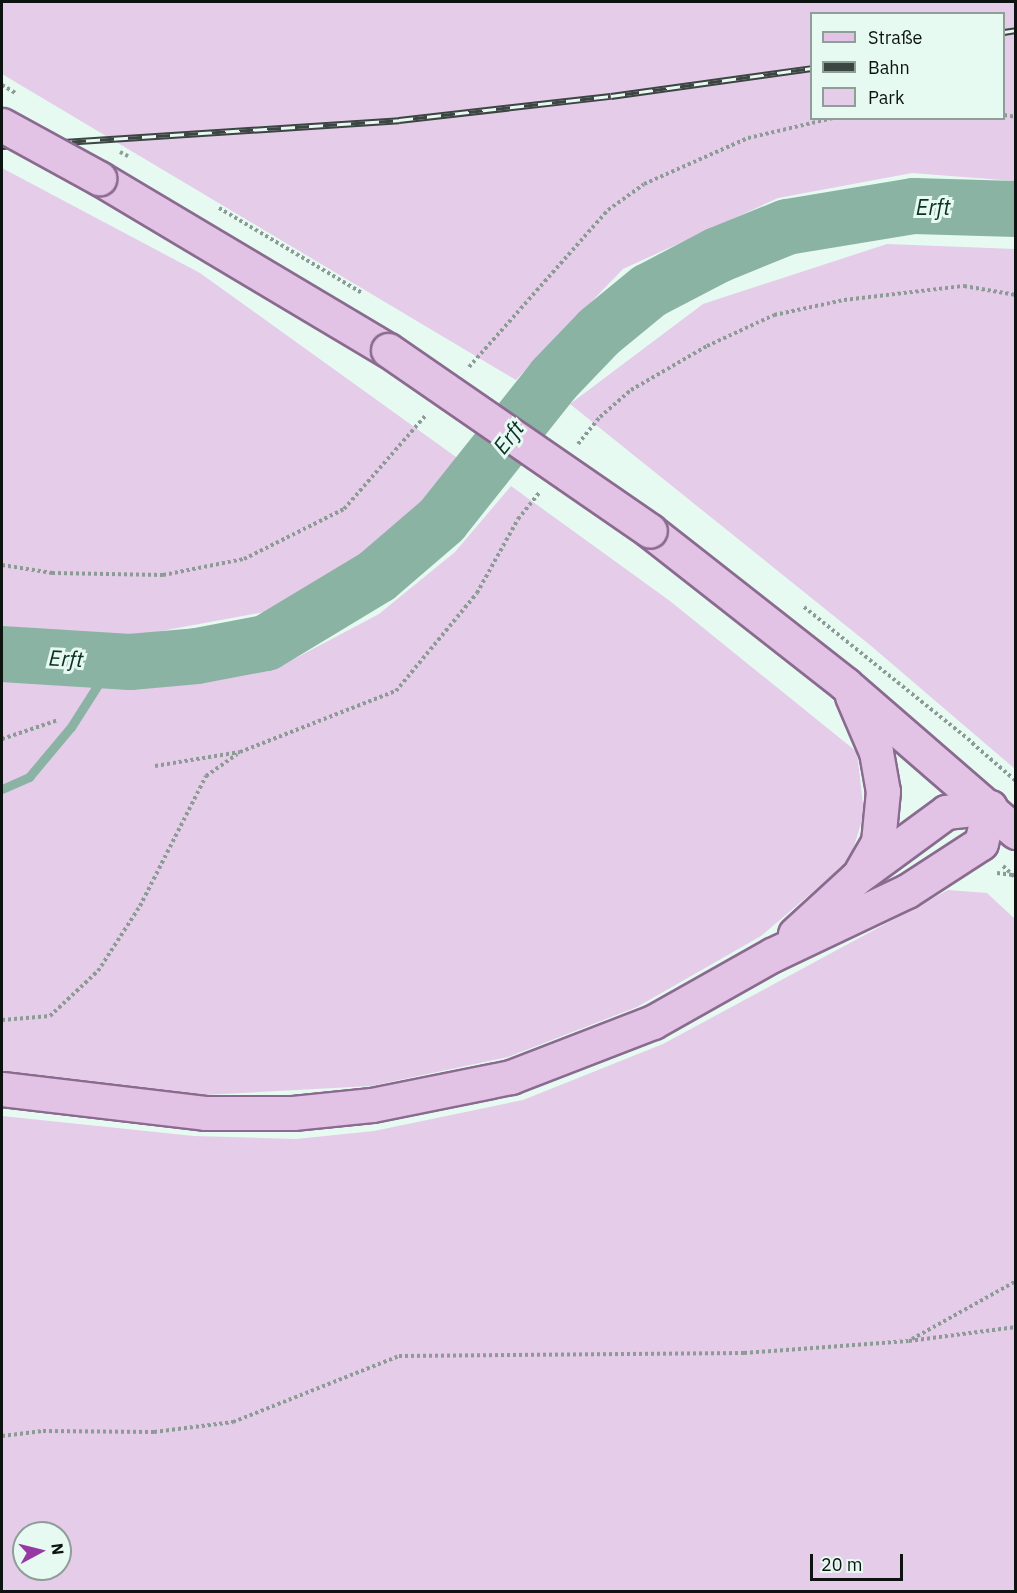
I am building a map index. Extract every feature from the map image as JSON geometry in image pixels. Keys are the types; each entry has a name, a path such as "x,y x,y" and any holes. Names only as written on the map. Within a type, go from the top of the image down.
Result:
{"main road":[{"path":"2,125 99,178 388,350 650,531 845,684 990,807 1016,832"},
{"path":"845,684 869,734 883,791 878,842 856,878"},
{"path":"771,955 856,878 946,812 990,807"},
{"path":"2,1089 205,1113 293,1113 372,1105 511,1077 653,1022 771,955 908,891 981,843 990,807"}],"path":[{"path":"2,739 58,720"},
{"path":"2,1020 50,1016 98,971 140,906 206,776 240,752"},
{"path":"909,1341 1016,1281"},
{"path":"2,1436 43,1431 154,1432 234,1422 399,1356 744,1353 909,1341 1016,1328"}],"green space":[{"path":"2,2 1015,2 1015,181 912,173 778,198 623,269 516,380 2,74"},
{"path":"2,168 200,273 463,462 375,547 270,611 134,636 2,626"},
{"path":"887,244 1015,249 1015,769 870,645 570,404 703,304"},
{"path":"511,486 670,601 857,752 864,813 850,860 761,936 637,1007 508,1057 371,1086 205,1095 2,1072 2,680 112,687 277,668 379,614 455,552"},
{"path":"948,890 987,893 1015,919 1015,1591 2,1591 2,1116 194,1136 296,1139 374,1131 523,1100 663,1044"}],"waterway":[{"name":"Erft","path":"2,654 130,662 197,656 266,643 377,576 442,520 554,379 599,332 649,291 718,255 787,227 914,206 1016,209"},
{"path":"2,789 29,777 71,727 113,661"}],"railway":[{"path":"1005,32 1016,30"},
{"path":"2,146 399,120 611,96 810,68"}]}
